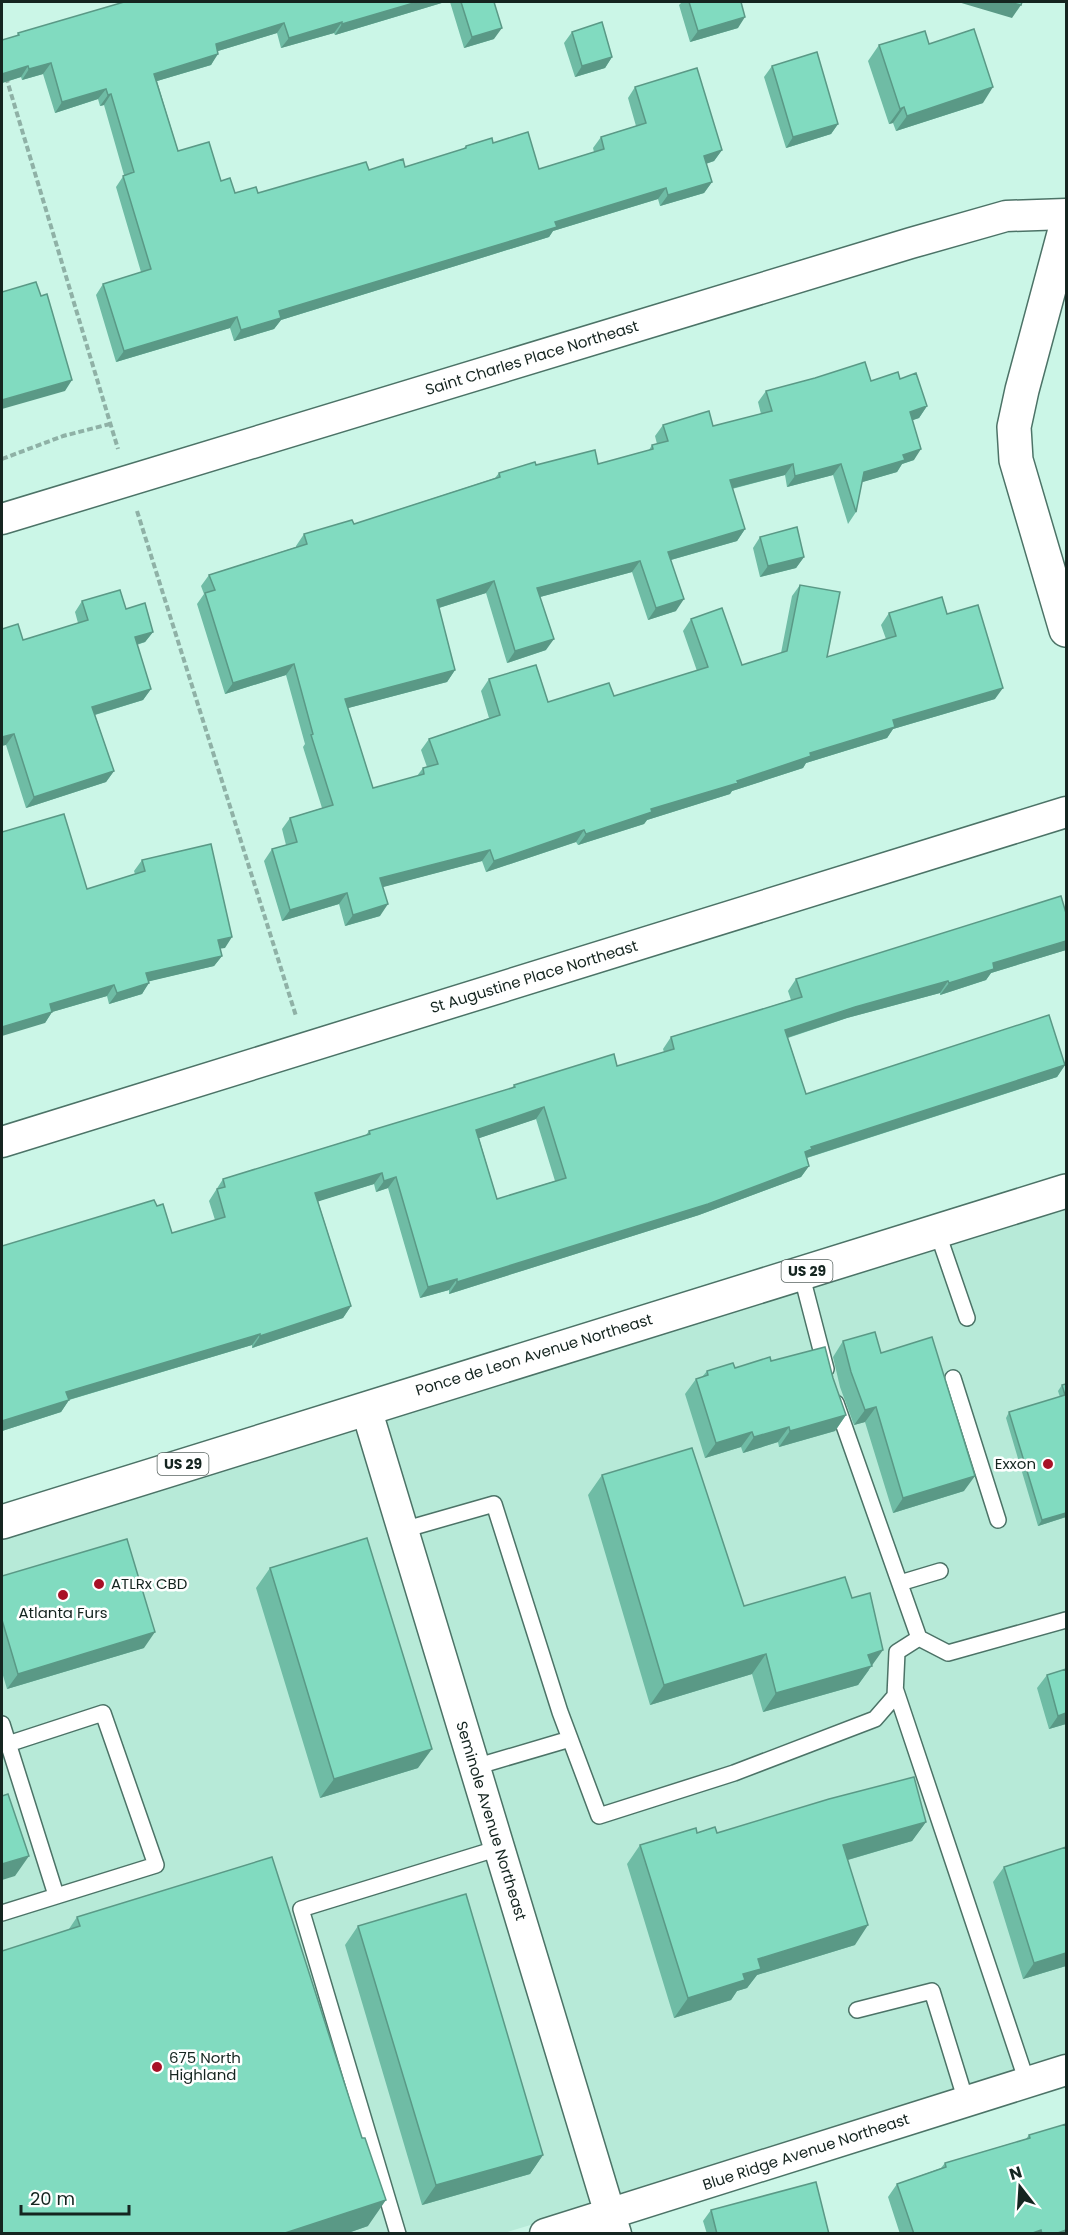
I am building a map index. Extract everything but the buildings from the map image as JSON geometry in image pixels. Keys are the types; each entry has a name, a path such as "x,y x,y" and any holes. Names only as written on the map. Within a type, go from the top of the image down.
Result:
{"main road":[{"path":"1066,226 1014,427 1016,459 1066,630"},
{"name":"Ponce de Leon Avenue Northeast","path":"2,1522 801,1273 1066,1194"}],"street":[{"name":"Saint Charles Place Northeast","path":"2,519 922,240 1006,216 1066,214"},
{"name":"St Augustine Place Northeast","path":"2,1142 1066,812"},
{"name":"Seminole Avenue Northeast","path":"366,1408 613,2224"},
{"name":"Blue Ridge Avenue Northeast","path":"545,2234 613,2224 966,2102 1066,2070"}],"lane":[{"path":"938,1231 967,1318"},
{"path":"801,1273 830,1385 919,1638 948,1653 1066,1620"},
{"path":"953,1378 998,1520"},
{"path":"403,1530 494,1504 570,1739 599,1816 734,1773 875,1719 895,1696 897,1652 919,1638"},
{"path":"900,1584 940,1571"},
{"path":"896,1691 1027,2082"},
{"path":"2,1913 156,1865 103,1713 8,1744"},
{"path":"2,1724 56,1895"},
{"path":"475,1767 570,1739"},
{"path":"398,2234 301,1909 499,1848"},
{"path":"857,2010 932,1991 966,2102"}],"path":[{"path":"5,73 110,424 306,1048"},
{"path":"2,459 63,436 110,424"}],"shaded area":[{"path":"1066,1186 1066,2065 504,2233 2,2233 2,1522"}],"place":[{"name":"Exxon","path":"1048,1464"},
{"name":"ATLRx CBD","path":"99,1584"},
{"name":"Atlanta Furs","path":"63,1595"},
{"name":"675 North Highland","path":"157,2067"}]}
